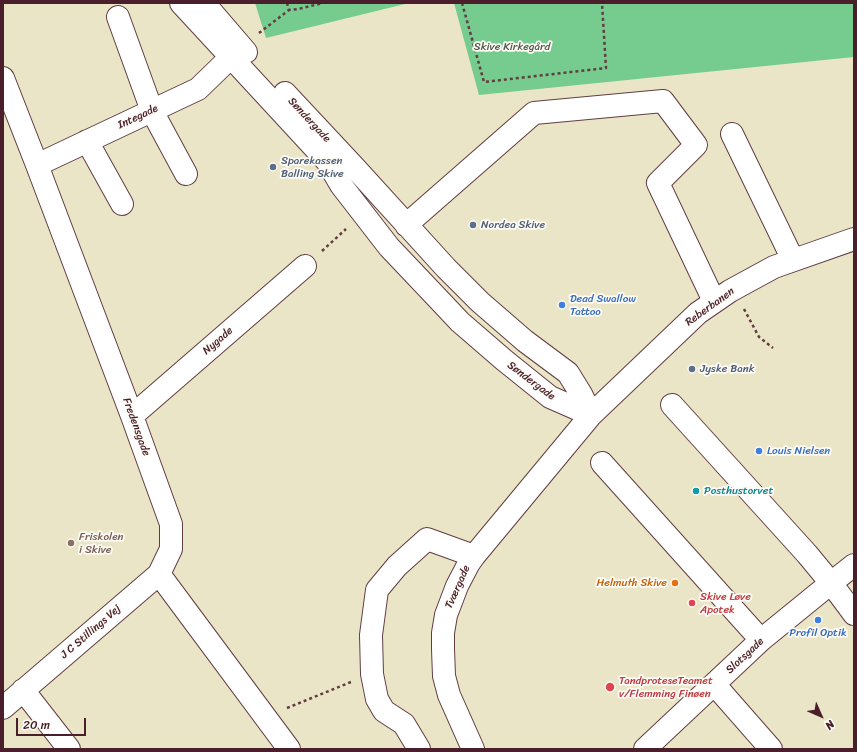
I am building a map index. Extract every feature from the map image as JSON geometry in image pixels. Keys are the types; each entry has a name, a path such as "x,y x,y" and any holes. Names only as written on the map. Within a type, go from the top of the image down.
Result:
{"street":[{"name":"Søndergade","path":"181,3 327,161 341,185 389,247 444,305 466,327 504,360 550,397 591,415"},
{"name":"Søndergade","path":"204,3 240,46 446,268 480,302 525,341 568,373 581,394 591,415"},
{"path":"118,18 152,111 186,174"},
{"name":"Integade","path":"37,165 198,88 231,57"},
{"name":"Fredensgade","path":"3,78 132,416 171,524 171,549 159,574"},
{"path":"406,225 534,113 664,101 696,145 658,183 714,301"},
{"path":"732,134 793,260"},
{"path":"87,141 122,204"},
{"name":"Reberbanen","path":"591,415 698,313 714,301 774,266 854,239"},
{"name":"Nygade","path":"132,416 305,266"},
{"path":"672,405 807,554 854,614"},
{"name":"Tværgade","path":"473,749 449,695 444,676 443,633 446,615 456,586 469,562 591,415"},
{"path":"602,462 761,640"},
{"path":"419,749 404,724 384,711 377,699 372,674 371,636 377,590 397,566 427,539 474,556"},
{"name":"Slotsgade","path":"645,749 761,640 854,565"},
{"path":"159,574 289,749"},
{"name":"J C Stillings Vej","path":"3,708 159,574"},
{"path":"714,684 771,749"},
{"path":"23,690 69,749"}],"path":[{"path":"287,3 289,10"},
{"path":"261,32 289,10 323,3"},
{"path":"462,3 484,82 606,68 602,3"},
{"path":"305,266 363,214"},
{"path":"746,312 759,337 773,348"},
{"path":"265,717 372,674"}],"green space":[{"path":"255,3 409,3 266,38"},
{"name":"Skive Kirkegård","path":"454,3 854,3 854,57 479,95"}],"place":[{"name":"Sparekassen Balling Skive","path":"273,167"},
{"name":"Nordea Skive","path":"473,225"},
{"name":"Dead Swallow Tattoo","path":"562,305"},
{"name":"Jyske Bank","path":"692,369"},
{"name":"Louis Nielsen","path":"759,451"},
{"name":"Posthustorvet","path":"696,491"},
{"name":"Friskolen i Skive","path":"71,543"},
{"name":"Helmuth Skive","path":"675,583"},
{"name":"Skive Løve Apotek","path":"692,603"},
{"name":"Profil Optik","path":"818,620"},
{"name":"TandproteseTeamet v/Flemming Finøen","path":"610,687"}]}
